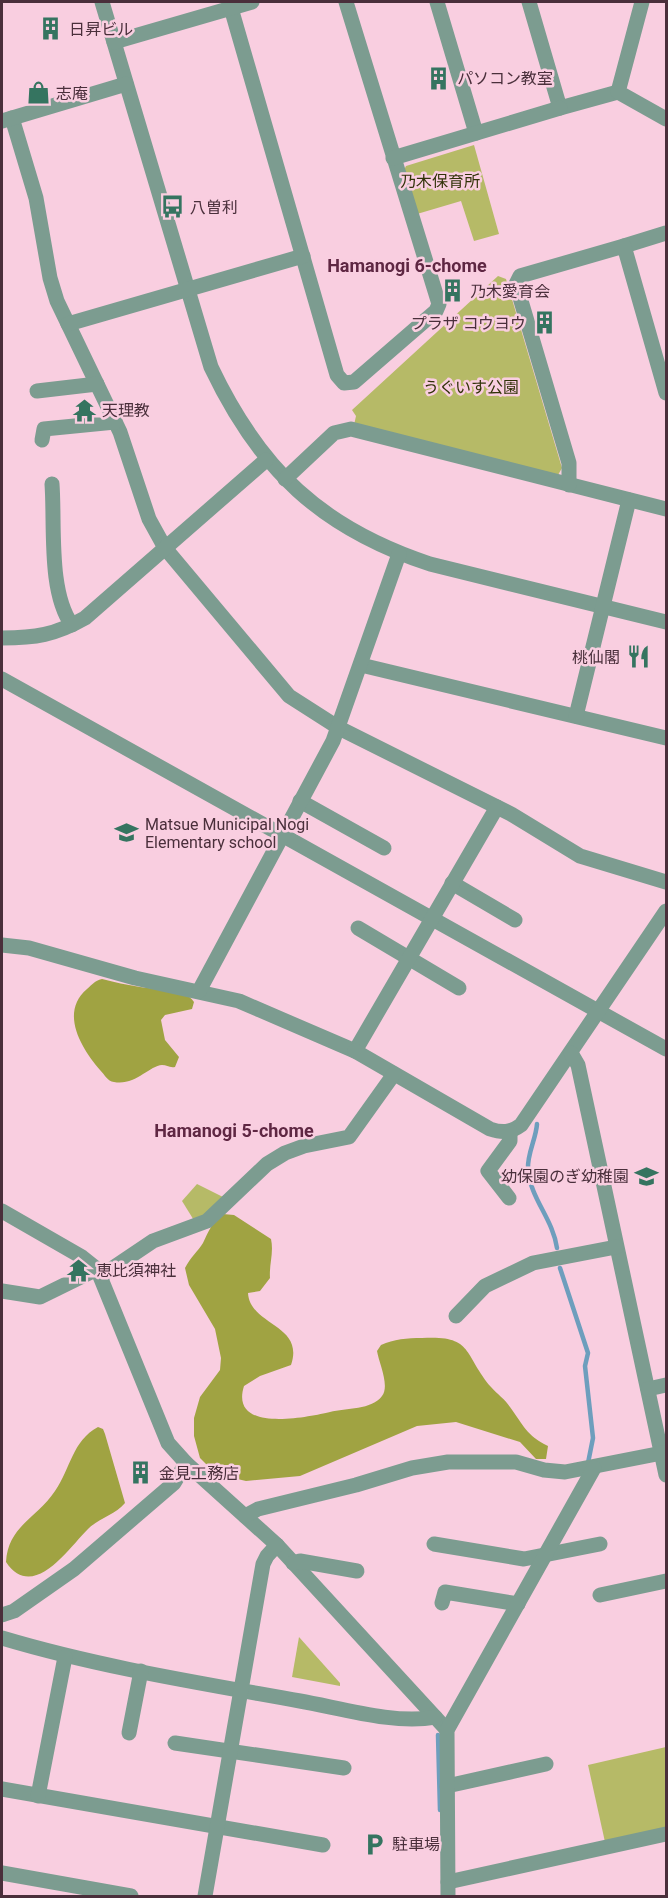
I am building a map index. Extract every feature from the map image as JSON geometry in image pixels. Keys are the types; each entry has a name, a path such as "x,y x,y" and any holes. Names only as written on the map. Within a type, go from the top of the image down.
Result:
{"street":[{"path":"102,2 211,367 225,396 266,460 338,523 399,554 666,622"},
{"path":"114,42 252,2"},
{"path":"231,8 337,375 344,383 354,382 436,311 438,304 346,2"},
{"path":"437,2 476,134"},
{"path":"529,2 560,108"},
{"path":"618,92 642,2"},
{"path":"126,84 7,120 36,198 50,278 68,324 116,422 149,519 165,548 289,696 339,728 497,807 580,856 666,882"},
{"path":"393,158 618,92 666,119"},
{"path":"569,485 569,464 516,284 520,276 666,233"},
{"path":"624,246 666,393"},
{"path":"68,324 303,256"},
{"path":"37,391 97,384"},
{"path":"42,440 44,429 116,422"},
{"path":"285,479 334,433 351,429 666,508"},
{"path":"2,638 45,635 85,618 266,460"},
{"path":"52,484 55,560 63,614 72,625"},
{"path":"576,716 629,500"},
{"path":"199,991 339,728 399,554"},
{"path":"361,665 666,738"},
{"path":"2,679 666,1048"},
{"path":"300,801 384,848"},
{"path":"355,1051 497,807"},
{"path":"452,883 515,920"},
{"path":"2,945 29,948 135,978 238,1001 355,1051 490,1129 510,1132 521,1125 601,1011 666,911"},
{"path":"358,928 459,988"},
{"path":"571,1053 578,1065 666,1475"},
{"path":"2,1291 40,1297 99,1273 153,1241 207,1221 267,1164 285,1153 304,1146 349,1137 394,1074"},
{"path":"509,1198 488,1171 510,1141 510,1132"},
{"path":"2,1211 82,1257 99,1273 168,1443 186,1463 277,1545 447,1730"},
{"path":"456,1316 485,1286 534,1263 616,1246"},
{"path":"648,1389 666,1385"},
{"path":"245,1516 258,1509 356,1485 412,1468 448,1462 516,1462 554,1472 594,1468 662,1453"},
{"path":"2,1615 14,1611 74,1569 174,1483 186,1463"},
{"path":"594,1468 514,1603 447,1730 448,1889 666,1834"},
{"path":"434,1544 524,1559 600,1544"},
{"path":"205,1896 239,1690 263,1564 277,1545"},
{"path":"293,1563 300,1561 357,1571"},
{"path":"600,1595 666,1581"},
{"path":"444,1591 514,1603"},
{"path":"2,1638 65,1657 239,1690 373,1714 420,1720 435,1717"},
{"path":"38,1796 65,1657"},
{"path":"129,1733 141,1671"},
{"path":"175,1743 344,1768"},
{"path":"447,1786 546,1764"},
{"path":"2,1789 323,1845"},
{"path":"2,1873 131,1896"}],"green space":[{"name":"乃木保育所","path":"474,145 499,234 474,241 461,201 417,214 404,170 406,166"},
{"name":"うぐいす公園","path":"498,276 506,279 562,468 558,475 354,425 356,416 352,410"},
{"path":"197,1184 225,1198 195,1222 182,1201"},
{"path":"299,1637 340,1683 340,1686 292,1677"},
{"path":"666,1747 666,1828 605,1842 588,1765"}],"shaded area":[{"path":"102,979 140,987 177,991 184,993 194,1002 192,1009 165,1015 161,1020 165,1040 179,1057 175,1067 157,1066 129,1081 114,1082 106,1078 86,1052 76,1031 74,1020 79,999 87,989"},
{"path":"223,1214 234,1215 271,1239 270,1278 260,1291 248,1293 251,1304 284,1333 293,1351 291,1365 260,1376 244,1386 242,1401 248,1411 259,1417 289,1419 372,1404 382,1396 385,1386 377,1351 381,1345 406,1339 439,1338 459,1343 466,1349 482,1375 508,1404 526,1430 548,1446 546,1459 536,1459 520,1442 456,1422 417,1426 300,1476 246,1481 216,1474 200,1458 194,1436 194,1418 200,1397 220,1370 221,1358 215,1329 189,1285 185,1268 213,1224"},
{"path":"98,1427 103,1429 105,1434 125,1503 117,1511 92,1525 50,1568 27,1577 16,1573 6,1562 12,1540 24,1523 55,1491 77,1447 89,1433"}],"waterway":[{"path":"537,1124 528,1169 533,1190 555,1237 557,1248"},
{"path":"560,1268 588,1353 585,1366 593,1438 588,1463"},
{"path":"438,1735 440,1810"}],"place":[{"name":"日昇ビル","path":"51,29"},
{"name":"パソコン教室","path":"439,78"},
{"name":"志庵","path":"38,93"},
{"name":"八曽利","path":"172,207"},
{"name":"乃木愛育会","path":"452,291"},
{"name":"プラザ コウヨウ","path":"544,323"},
{"name":"天理教","path":"84,410"},
{"name":"桃仙閣","path":"638,657"},
{"name":"Matsue Municipal Nogi Elementary school","path":"127,833"},
{"name":"幼保園のぎ幼稚園","path":"647,1176"},
{"name":"恵比須神社","path":"78,1270"},
{"name":"金見工務店","path":"141,1473"},
{"name":"駐車場","path":"374,1844"}],"district":[{"name":"Hamanogi 6-chome","path":"407,265"},
{"name":"Hamanogi 5-chome","path":"234,1130"}]}
